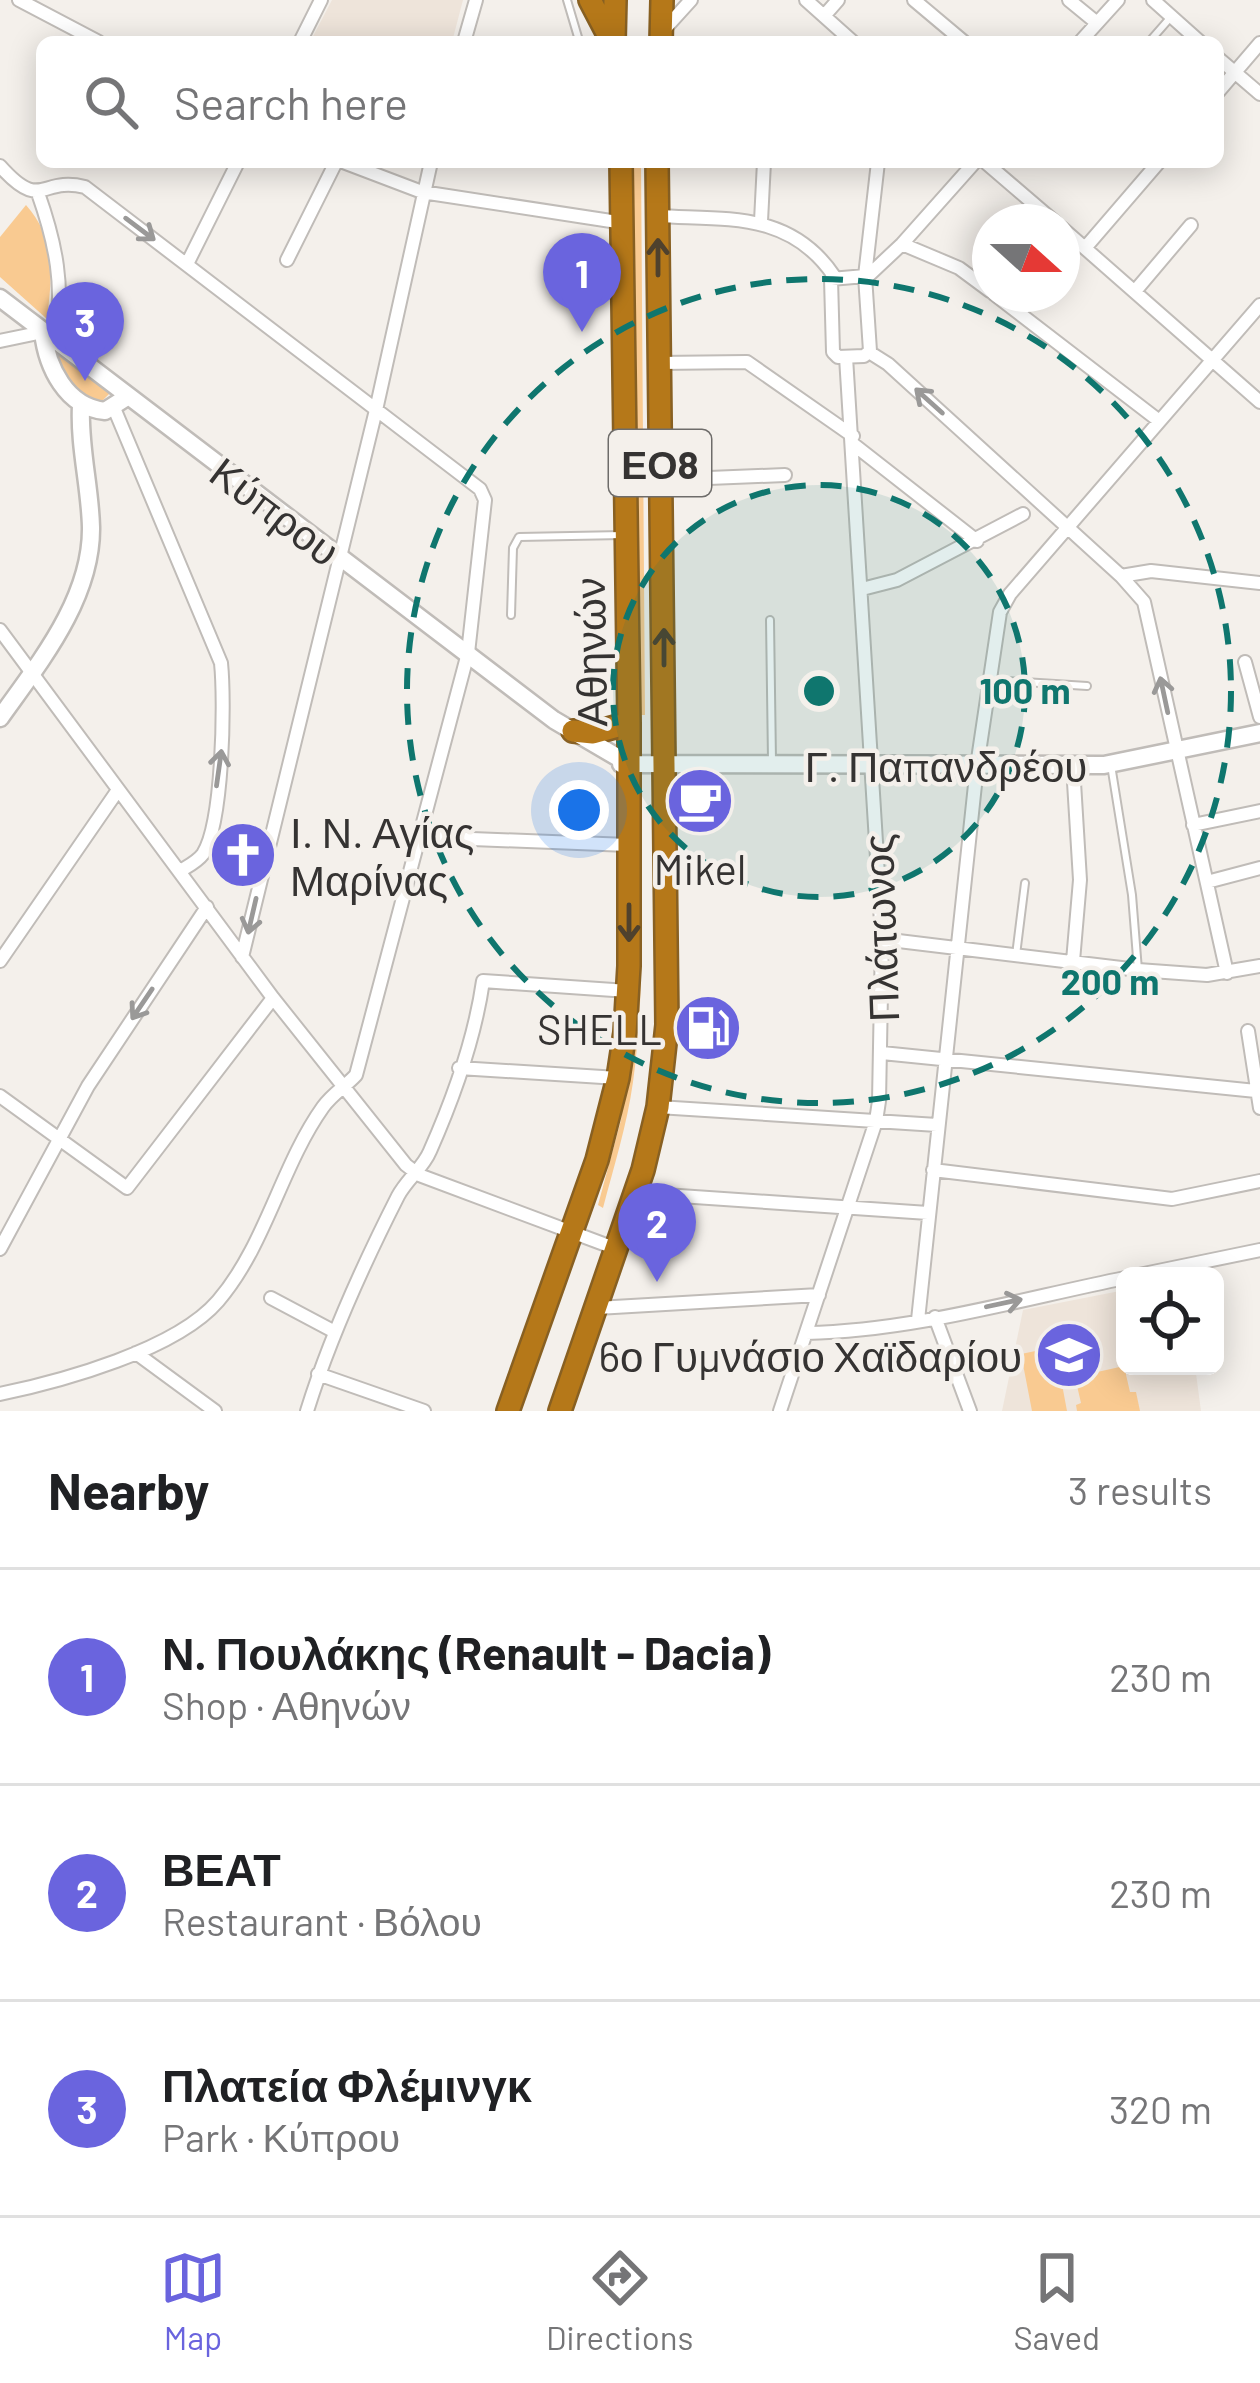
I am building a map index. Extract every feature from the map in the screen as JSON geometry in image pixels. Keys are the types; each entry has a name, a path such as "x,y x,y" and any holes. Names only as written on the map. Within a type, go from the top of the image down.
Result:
{"highway":[{"path":"590,0 610,36"},
{"path":"613,36 615,0"},
{"path":"661,36 662,0"},
{"name":"Αθηνών","path":"508,1411 597,1160 618,1078 628,991 621,168"},
{"name":"Αθηνών","path":"560,1411 618,1249 658,1107 668,977 657,168"},
{"path":"563,725 593,733 629,722"}],"street":[{"path":"21,2 42,0"},
{"path":"303,36 321,0"},
{"path":"466,36 476,0"},
{"path":"662,36 691,0"},
{"path":"806,0 846,36"},
{"path":"824,16 838,0"},
{"path":"1069,0 1096,23"},
{"path":"1085,36 1118,0"},
{"path":"1153,0 1193,36"},
{"path":"21,2 87,36"},
{"path":"924,3 958,36"},
{"path":"1224,85 1260,44"},
{"path":"1224,63 1260,94"},
{"path":"0,166 18,186 38,193 65,185 85,187 484,496 468,653 356,1075 322,1108 256,1240 218,1301 194,1323 136,1353 0,1394"},
{"path":"187,264 235,168"},
{"path":"287,260 336,168"},
{"path":"356,168 422,191 625,223"},
{"path":"242,957 376,410 428,168"},
{"path":"761,221 764,168"},
{"path":"869,352 865,277 877,168"},
{"path":"658,216 761,221 818,256 834,276 865,277 902,244 970,168"},
{"path":"992,168 1034,204"},
{"path":"1085,248 1151,168"},
{"path":"38,193 57,248 59,321 45,350 58,381 81,406 95,410 121,402 221,663 226,707 211,833 200,859 180,871"},
{"path":"1136,290 1191,225"},
{"path":"902,244 972,278"},
{"path":"1080,244 1260,401"},
{"name":"Πλάτωνος","path":"780,1411 876,1121 882,1053 874,767 846,357 833,352 834,276"},
{"name":"Κύπρου","path":"0,298 121,402 563,725 629,764"},
{"path":"918,1320 977,766 1000,611 1260,304"},
{"path":"1017,312 1158,421"},
{"path":"0,341 48,336"},
{"path":"846,357 869,352 888,364 1144,602 1227,974"},
{"path":"658,363 747,362 977,541"},
{"path":"0,718 68,615 88,558 92,532 81,406"},
{"path":"661,481 785,475"},
{"path":"862,590 897,580 1023,514"},
{"path":"1121,576 1151,571 1260,583"},
{"path":"0,630 273,998 413,1172 618,1249"},
{"path":"1245,662 1260,717"},
{"name":"Γ. Παπανδρέου","path":"629,764 1073,766 1177,752 1260,734"},
{"path":"1073,766 1080,880 1073,961"},
{"path":"0,961 118,790"},
{"path":"1193,824 1260,811"},
{"path":"421,837 628,845"},
{"path":"1207,882 1260,868"},
{"path":"0,1249 57,1138 207,907"},
{"path":"882,939 1138,970 1227,974 1260,966"},
{"path":"307,1411 335,1333 392,1209 429,1155 483,982 628,991"},
{"path":"0,1096 127,1188 273,998"},
{"path":"1248,1031 1260,1108"},
{"path":"882,1053 1256,1091"},
{"path":"459,1068 618,1078"},
{"path":"658,1107 937,1125"},
{"path":"932,1171 1172,1199 1260,1180"},
{"path":"636,1193 928,1213"},
{"path":"1178,1267 1260,1250"},
{"path":"806,1333 918,1320 1116,1280"},
{"path":"597,1308 819,1295"},
{"path":"271,1298 335,1333"},
{"path":"935,1317 970,1411"},
{"path":"136,1353 215,1411"},
{"path":"318,1374 424,1411"}],"lane":[{"path":"567,0 578,36"},
{"path":"1154,36 1171,16"},
{"path":"511,615 513,548 519,537 626,535"},
{"path":"770,620 772,765"},
{"path":"988,679 1087,686"},
{"path":"1111,763 1132,895 1138,970"},
{"path":"1016,955 1024,884"}],"shaded area":[{"path":"332,0 463,0 454,36 313,36"},
{"path":"629,168 641,168 645,715 641,715 640,583 630,491"},
{"path":"26,205 48,245 47,319 0,277 0,237"},
{"path":"59,348 114,389 102,401 92,402 59,373 53,355"},
{"path":"635,823 641,823 637,1050 627,1114 603,1208 598,1205 621,1120 627,1077"},
{"name":"6ο Γυμνάσιο Χαϊδαρίου","path":"1116,1292 1116,1375 1196,1375 1201,1411 1002,1411 1023,1310"},
{"path":"1055,1347 1067,1411 1032,1411 1021,1354"},
{"path":"1116,1368 1116,1375 1126,1375 1130,1392 1136,1392 1140,1411 1077,1411 1081,1403 1075,1377"}],"place":[{"name":"Ν. Πουλάκης (Renault - Dacia)","path":"582,332"},
{"name":"Πλατεία Φλέμινγκ","path":"85,381"},
{"name":"Mikel","path":"700,801"},
{"name":"Ι. Ν. Αγίας Μαρίνας","path":"243,855"},
{"name":"SHELL","path":"708,1028"},
{"name":"ΒΕΑΤ","path":"657,1282"},
{"name":"6ο Γυμνάσιο Χαϊδαρίου","path":"1069,1355"}]}
